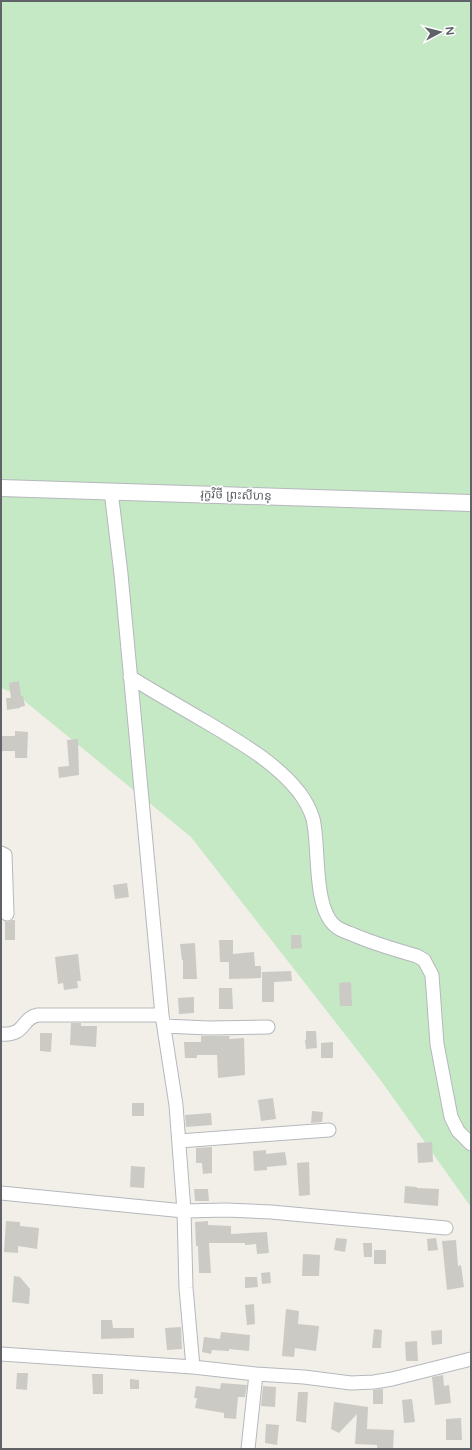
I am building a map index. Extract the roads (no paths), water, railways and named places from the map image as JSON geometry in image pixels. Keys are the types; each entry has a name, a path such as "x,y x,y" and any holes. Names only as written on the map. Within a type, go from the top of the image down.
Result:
{"street":[{"name":"រុក្ខវិថី ព្រះសីហនុ","path":"1,488 471,503"},
{"path":"111,491 121,574 163,1021 176,1105 184,1210 186,1288 193,1367"},
{"path":"130,677 251,749 274,766 299,792 310,809 313,820 318,875 324,908 328,917 337,928 369,941 417,956 424,960 432,975 437,1044 450,1116 458,1131 471,1144"},
{"path":"1,853 6,855 7,914"},
{"path":"1,1034 12,1034 19,1031 32,1017 38,1015 163,1021 209,1028 268,1026"},
{"path":"179,1141 329,1130"},
{"path":"1,1193 184,1210 271,1212 446,1228"},
{"path":"1,1354 193,1367 256,1374 304,1377 351,1383 374,1382 392,1379 471,1359"},
{"path":"248,1449 256,1374"}]}
